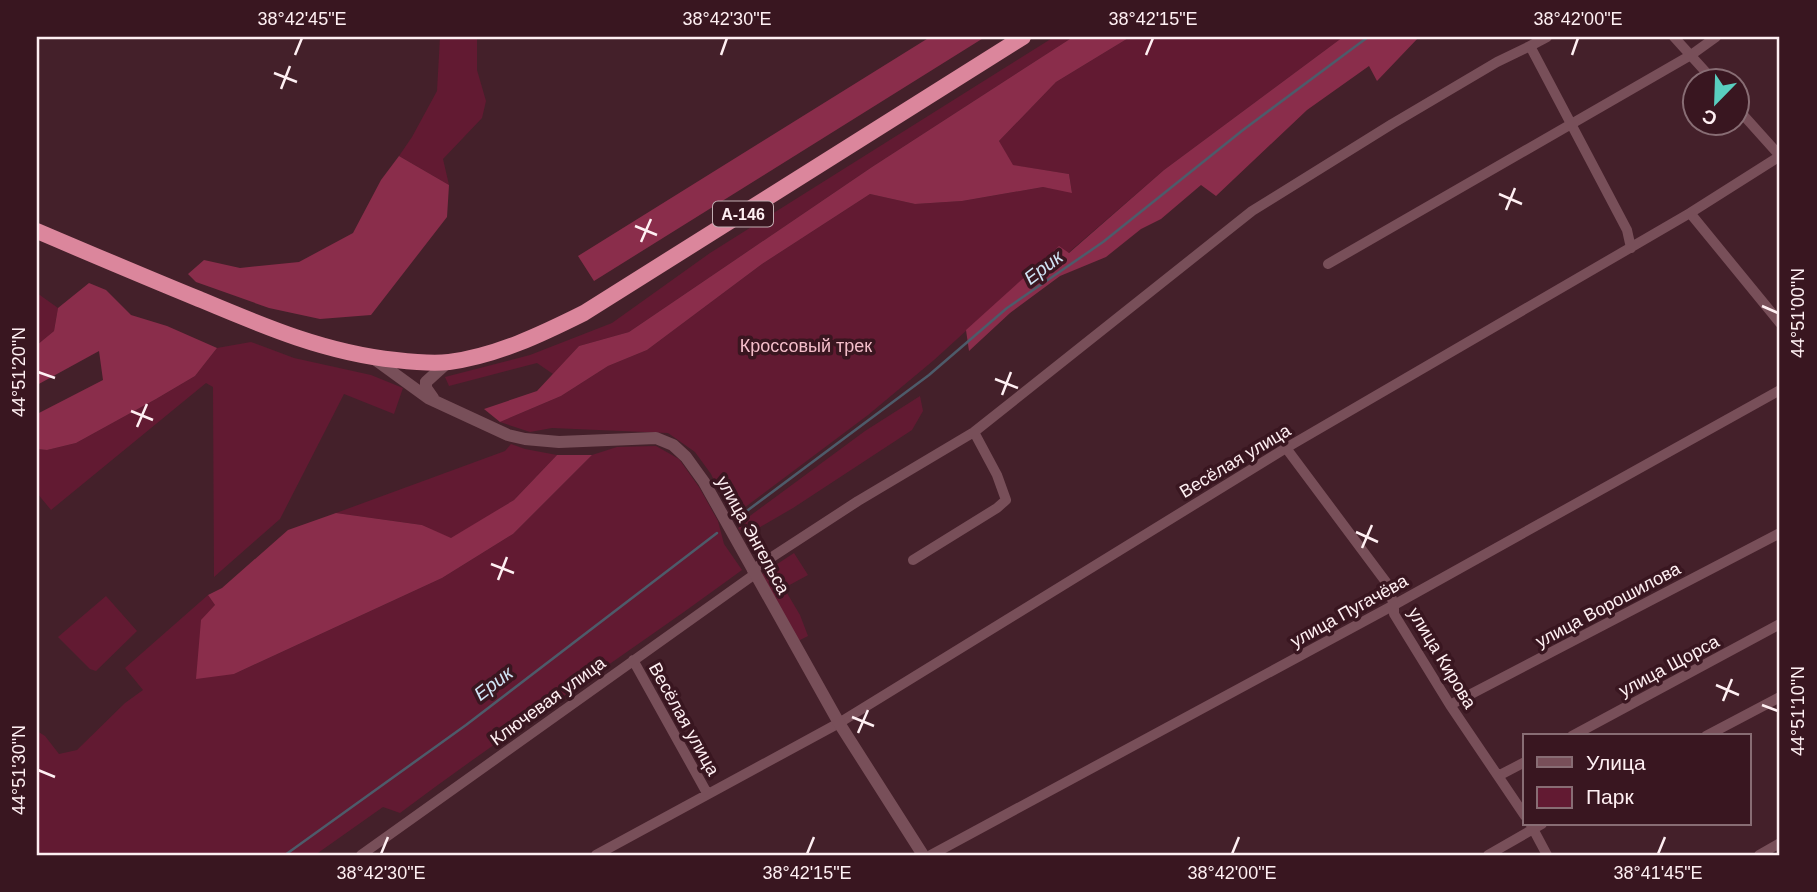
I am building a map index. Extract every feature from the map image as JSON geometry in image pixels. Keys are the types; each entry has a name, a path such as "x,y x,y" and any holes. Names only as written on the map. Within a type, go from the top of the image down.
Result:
{"highway":[{"name":"А-146","path":"37,231 278,332 326,348 373,358 448,362 482,355 514,344 584,313 1023,37"}],"street":[{"name":"Ключевая улица","path":"361,855 753,572 858,501 974,432 1252,211 1497,62 1546,37"},
{"path":"1674,37 1701,66"},
{"path":"1328,264 1691,55 1716,37"},
{"path":"1530,46 1627,230 1631,248"},
{"path":"1750,122 1780,156"},
{"name":"Весёлая улица","path":"596,855 839,723 1286,448 1690,214 1780,156"},
{"path":"1690,214 1780,323"},
{"name":"улица Энгельса","path":"373,358 438,404 509,435 559,442 656,438 673,445 687,457 704,482 839,723 923,855"},
{"path":"438,404 426,388 426,382 448,362"},
{"name":"улица Пугачёва","path":"931,855 1394,605 1780,390"},
{"path":"913,560 1006,500 997,475 974,432"},
{"name":"улица Кирова","path":"1286,448 1386,582 1394,605 1394,614 1450,705 1523,813"},
{"name":"улица Ворошилова","path":"1450,705 1780,533"},
{"name":"улица Щорса","path":"1576,734 1780,624"},
{"name":"Весёлая улица","path":"633,660 707,793"},
{"path":"1710,734 1780,697"},
{"path":"1498,776 1523,763"},
{"path":"1489,855 1533,826"},
{"path":"1535,826 1547,855"},
{"path":"1759,855 1780,843"}],"green space":[{"path":"440,37 477,37 477,70 486,101 482,118 443,159 449,185 399,156 437,91"},
{"path":"1054,37 1073,37 872,167 629,332 579,346 553,374 537,363 449,386 445,377 530,355 612,323 710,253"},
{"name":"Кроссовый трек","path":"1130,37 1343,37 1164,170 1068,253 1058,247 934,360 868,415 736,514 728,509 711,474 695,452 668,433 552,428 530,432 500,422 561,396 608,366 647,350 762,264 870,194 915,204 962,201 1043,187 1072,192 1069,174 1012,165 999,141 1056,82"},
{"path":"37,293 58,308 54,331 37,345"},
{"path":"251,342 294,358 371,375 403,388 394,414 344,394 280,519 214,577 213,387 206,383 51,510 37,493 37,449 47,450 76,443 195,376 217,348"},
{"path":"920,396 923,411 912,430 750,533 738,529 743,521 865,431"},
{"path":"511,444 557,455 514,500 451,539 422,525 336,513 505,451"},
{"path":"656,446 679,459 699,487 718,521 724,544 742,570 400,813 383,807 315,855 37,855 37,731 45,736 59,754 77,750 125,703 143,690 125,668 208,595 215,605 234,674 442,578 513,534 592,455 617,447"},
{"path":"794,553 808,575 784,588 800,615 808,636 798,641 762,574"},
{"path":"106,596 137,631 96,671 90,669 58,637"}],"shaded area":[{"path":"930,37 985,37 594,281 578,256"},
{"path":"1073,37 1130,37 1056,82 999,141 1013,165 1069,174 1072,193 1043,187 962,201 915,204 870,194 762,264 647,350 608,366 561,396 500,422 484,409 537,391 579,346 629,332 872,167"},
{"path":"1343,37 1419,37 1377,81 1369,66 1307,110 1216,196 1201,185 1161,219 1141,229 1106,257 1060,276 1010,313 969,351 966,330 1059,246 1069,253 1164,170"},
{"path":"399,156 449,185 447,217 371,315 320,319 269,308 196,282 188,274 204,260 240,268 299,262 353,233 381,180"},
{"path":"89,283 106,290 131,315 167,326 217,348 195,376 156,399 76,443 47,450 37,449 37,414 103,380 99,351 37,385 37,345 54,331 58,308"},
{"path":"557,455 592,455 513,534 442,578 234,674 196,679 201,620 215,605 208,595 222,588 288,530 336,513 422,525 451,538 514,500"}],"waterway":[{"name":"Ерик","path":"736,519 929,375 1007,308 1103,242 1243,130 1368,37"},
{"name":"Ерик","path":"285,855 466,725 717,533"}]}
